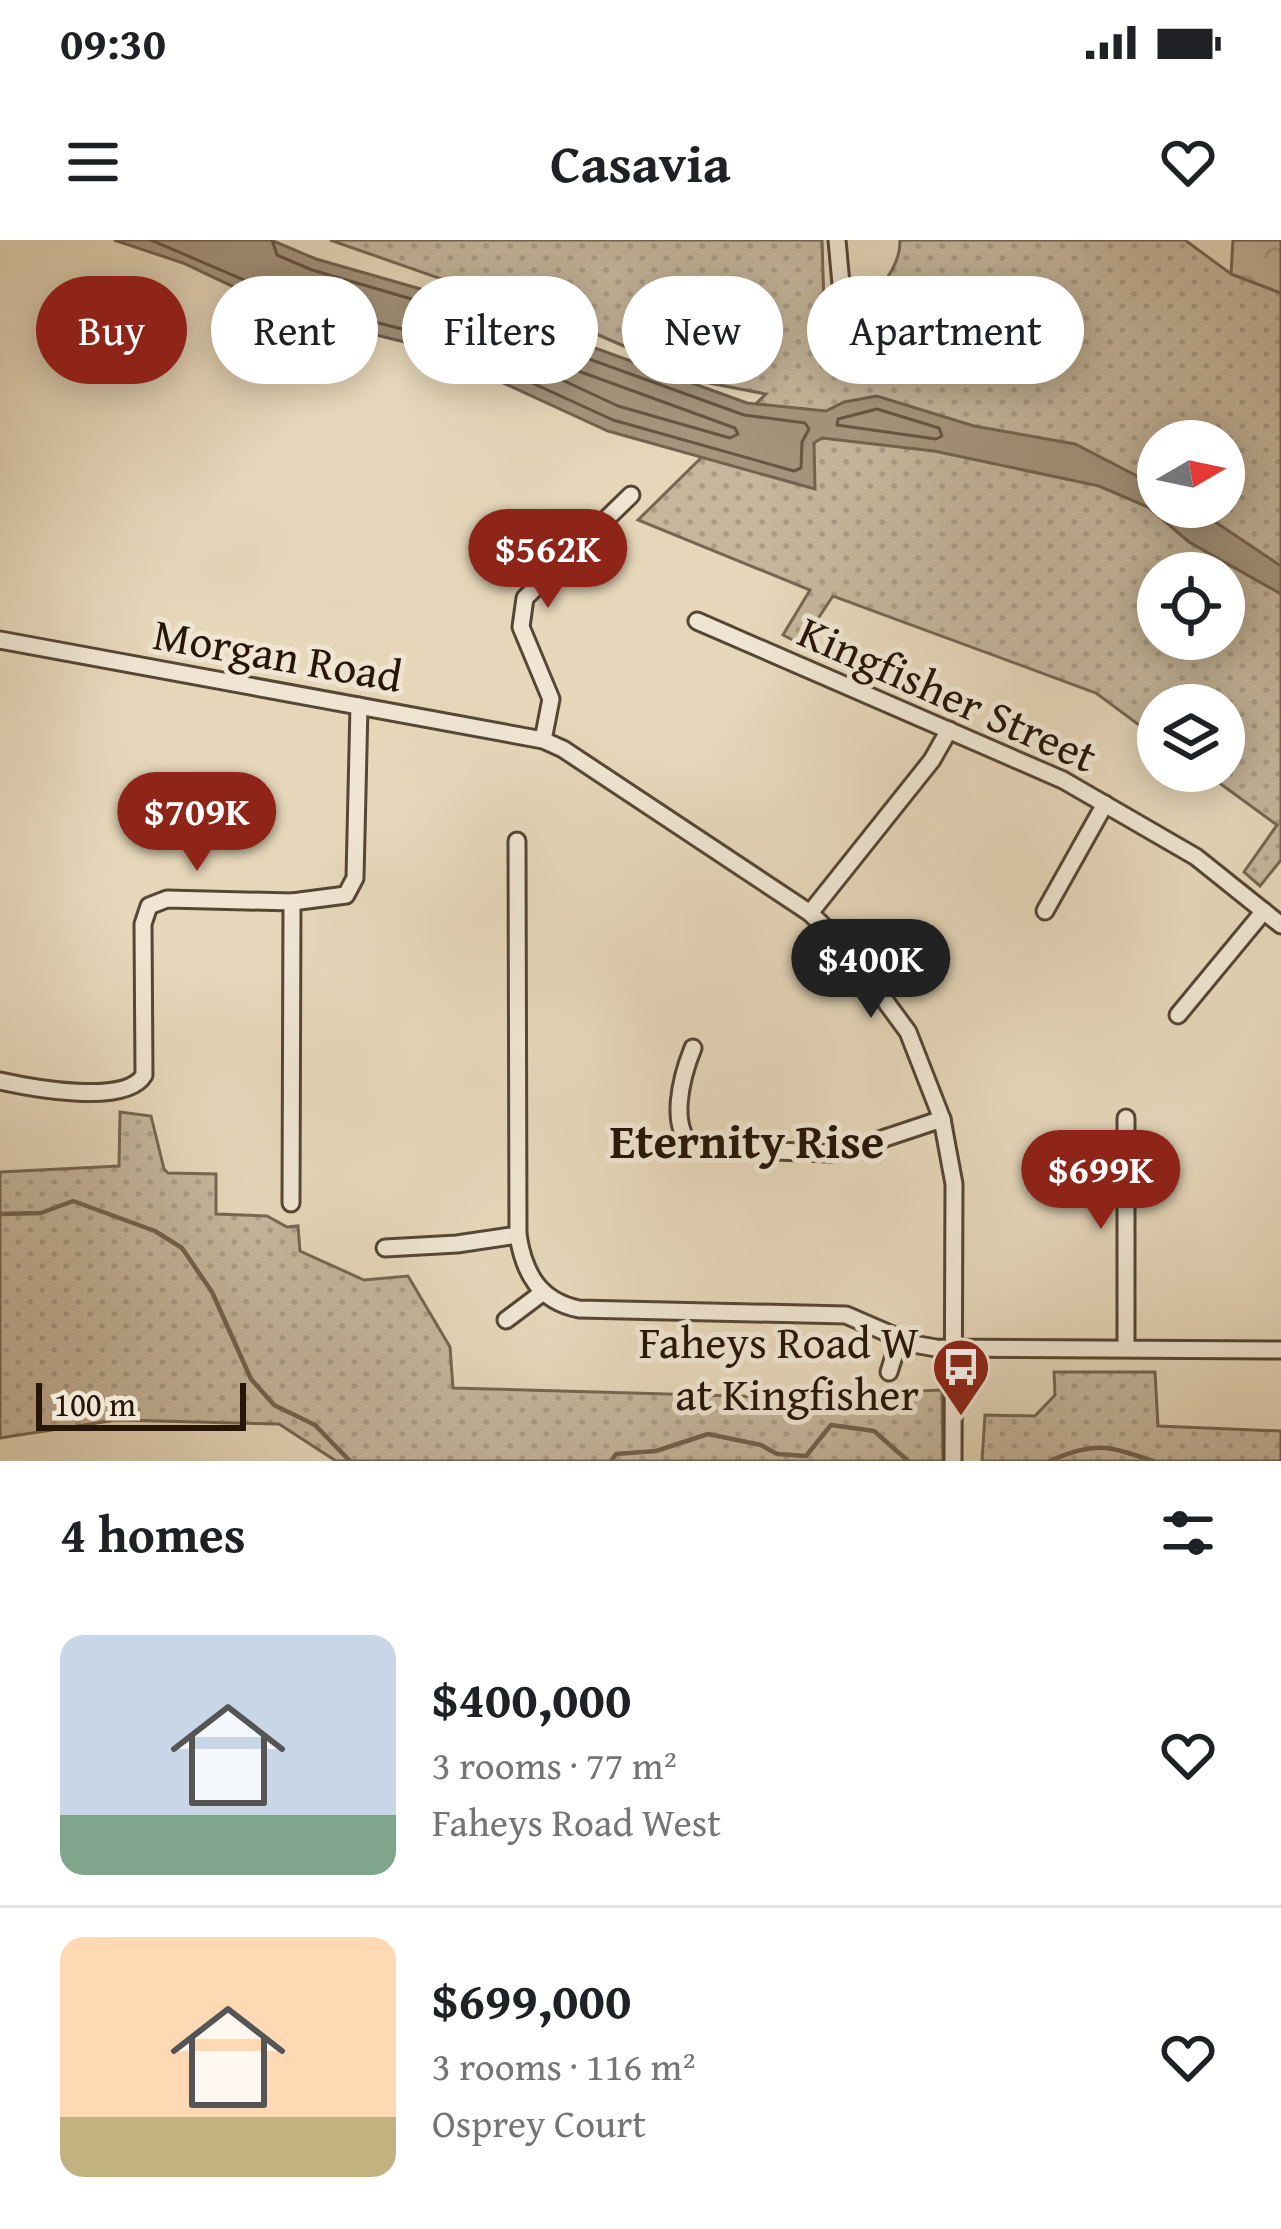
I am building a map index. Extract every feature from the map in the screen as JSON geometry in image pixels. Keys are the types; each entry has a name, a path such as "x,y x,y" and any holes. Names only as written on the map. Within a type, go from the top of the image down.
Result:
{"street":[{"path":"837,240 840,276"},
{"path":"543,740 551,699 521,626 525,598 631,495"},
{"name":"Kingfisher Street","path":"698,621 1063,780 1196,857 1281,925"},
{"name":"Morgan Road","path":"0,640 543,740 810,913 869,975 908,1031 943,1119 954,1184 953,1461"},
{"path":"0,1081 66,1091 130,1090 144,1075 143,924 148,906 167,899 292,902 338,898 352,888 359,706"},
{"path":"810,913 932,760 949,730"},
{"path":"1045,911 1105,804"},
{"path":"517,841 518,1234 525,1267 551,1300 579,1309 846,1316 923,1347 1281,1350"},
{"path":"291,1203 292,902"},
{"path":"1178,1015 1264,911"},
{"path":"693,1048 682,1074 680,1126 685,1142 695,1148 829,1153 943,1119"},
{"path":"1126,1118 1126,1347"},
{"path":"385,1248 518,1234"},
{"path":"506,1320 542,1293"},
{"path":"889,1372 900,1336"}],"green space":[{"path":"330,240 822,240 823,276 807,276 807,384 1084,384 1084,276 888,276 900,240 1185,240 1231,274 1281,293 1281,860 1260,886 1244,872 1277,825 1232,792 1245,792 1245,684 1137,684 1137,723 1096,693 833,596 801,644 783,635 810,590 638,520 766,394 714,384 783,384 783,276 622,276 622,345 598,335 598,276 433,276"},
{"path":"1233,240 1281,240 1281,293 1231,274"},
{"path":"120,1112 151,1116 168,1173 216,1174 216,1214 267,1216 287,1227 298,1226 300,1251 364,1280 408,1276 450,1347 453,1388 770,1397 942,1390 943,1461 336,1461 279,1424 116,1420 0,1438 0,1172 119,1166"},
{"path":"1054,1372 1155,1372 1158,1426 1281,1431 1281,1461 982,1461 985,1415 1035,1416 1055,1395"}],"water":[{"path":"114,240 271,240 375,276 211,276"},
{"path":"378,277 402,284 402,341 378,335"},
{"path":"598,349 622,358 622,384 694,384 747,403 826,411 877,396 974,426 1075,444 1137,476 1137,502 1099,486 934,451 822,438 814,443 815,489 608,431 506,384 598,384"},
{"path":"1173,528 1224,528 1281,566 1281,594 1245,574 1245,552 1207,552"}],"waterway":[{"path":"0,1214 41,1213 73,1201 155,1231 182,1248 212,1292 251,1379 274,1405 315,1425 350,1461"},
{"path":"611,1461 616,1454 656,1451 708,1434 761,1445 777,1454 806,1456 831,1425 874,1431 908,1461"},
{"path":"1050,1461 1079,1450 1102,1448 1153,1461"}],"place":[{"name":"Faheys Road W at Kingfisher","path":"961,1418"}],"district":[{"name":"Eternity Rise","path":"747,1140"}]}
